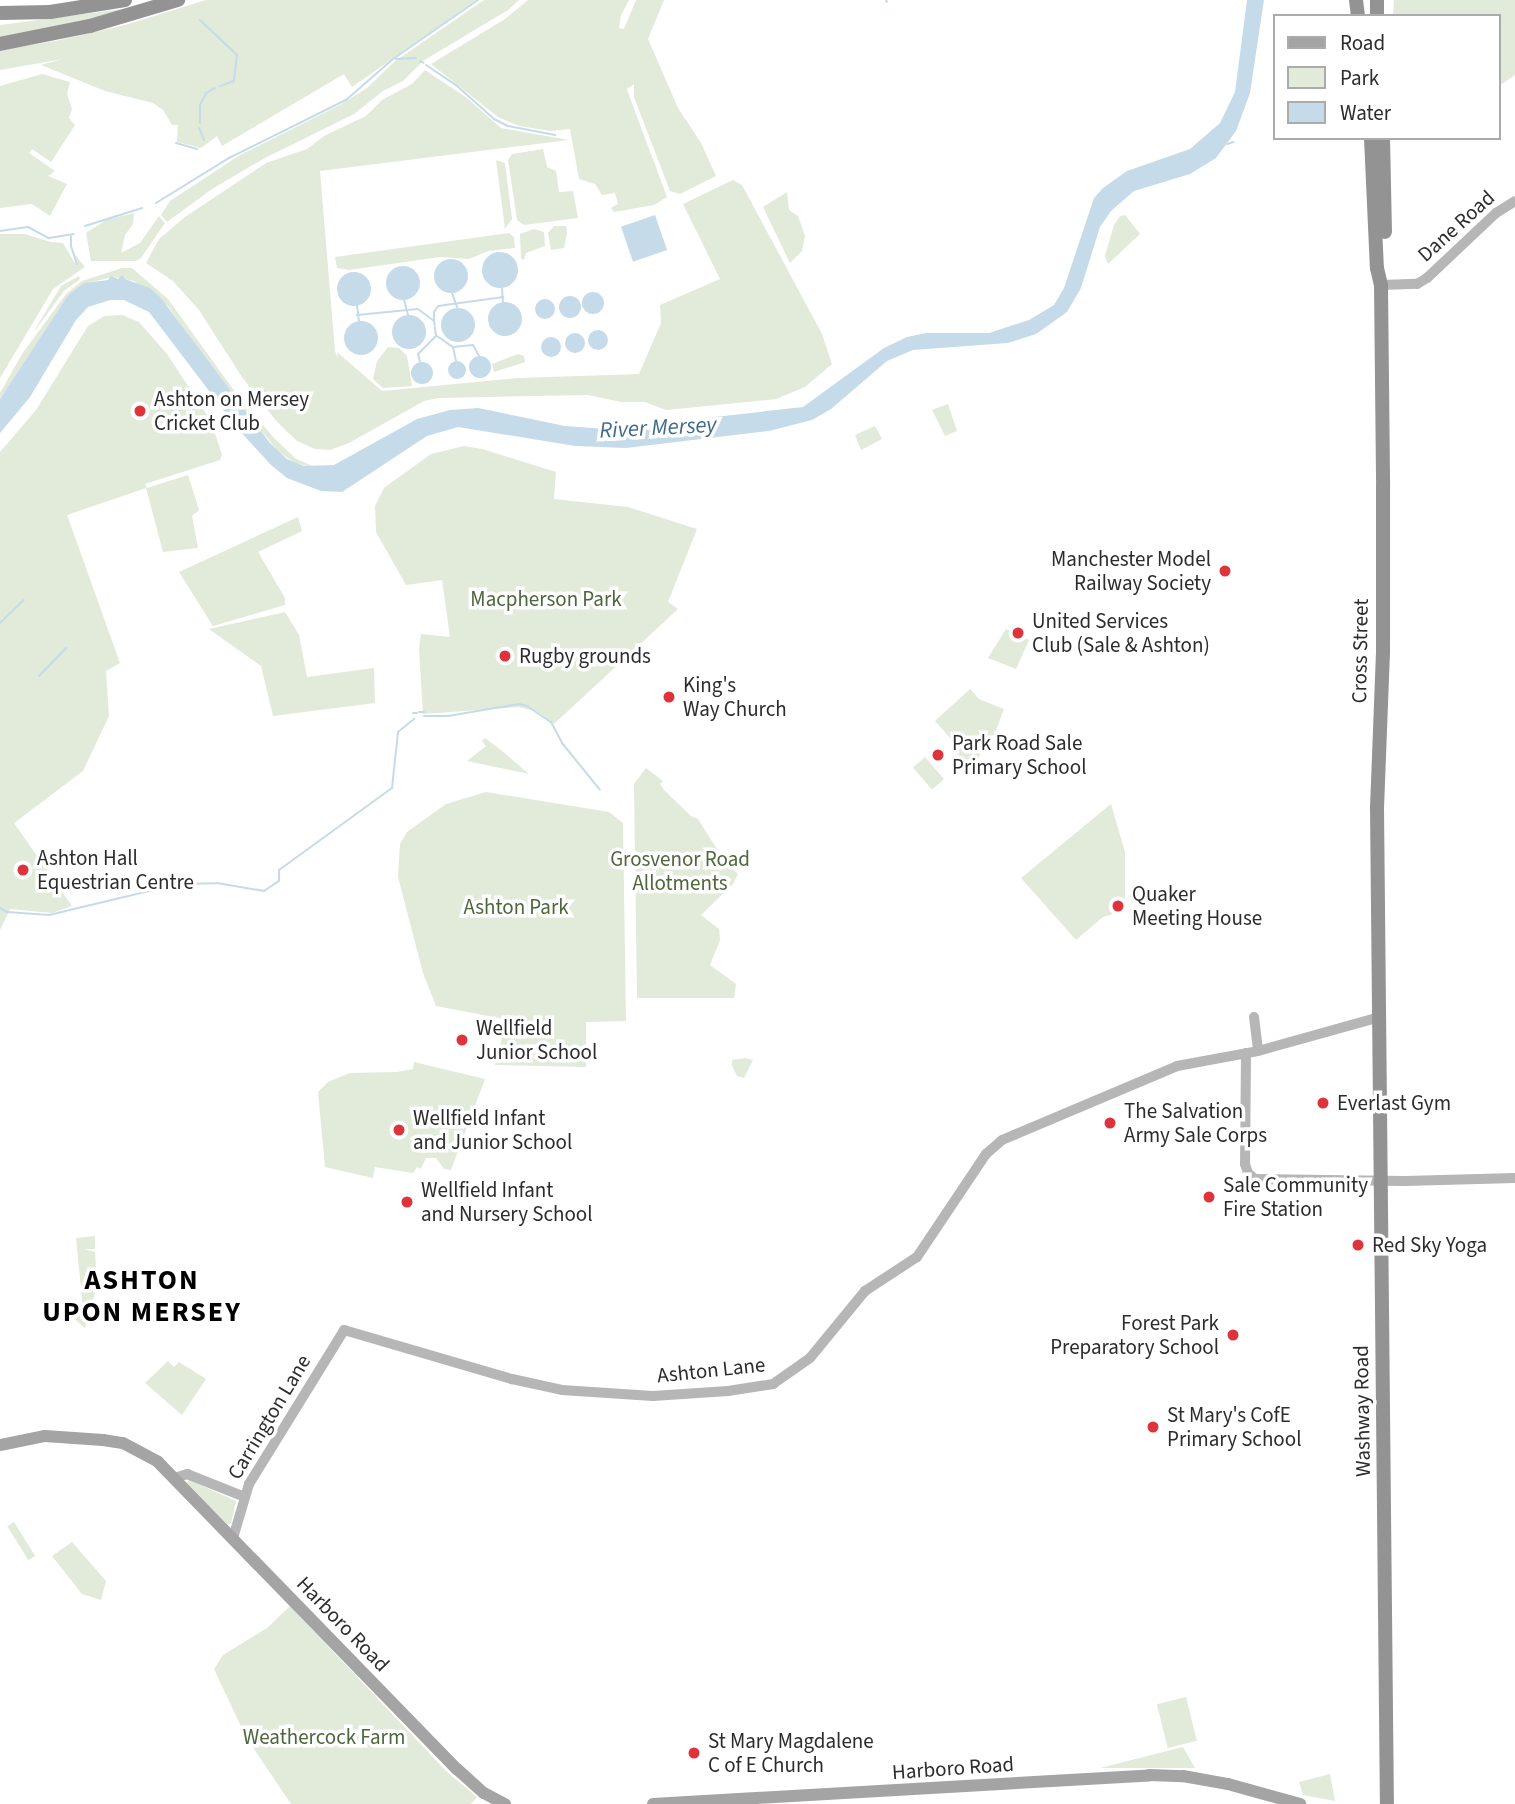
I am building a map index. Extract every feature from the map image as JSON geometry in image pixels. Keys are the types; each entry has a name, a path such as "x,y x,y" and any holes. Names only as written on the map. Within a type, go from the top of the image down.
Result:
{"highway":[{"path":"0,12 72,0"},
{"path":"0,12 50,12 125,0"},
{"path":"0,44 90,26 178,0"},
{"path":"1371,140 1377,268 1381,285"},
{"path":"1381,285 1386,268 1383,140"},
{"name":"Cross Street","path":"1380,1017 1377,807 1383,652 1381,285"},
{"name":"Washway Road","path":"1380,1017 1387,1804"}],"main road":[{"name":"Dane Road","path":"1381,285 1417,284 1427,278 1496,213 1515,201"},
{"path":"1254,1017 1248,1173 1259,1180 1515,1178"},
{"name":"Ashton Lane","path":"344,1330 512,1379 562,1390 653,1396 728,1391 773,1384 810,1358 865,1292 918,1257 996,1144 1160,1071 1252,1052 1380,1017"},
{"name":"Carrington Lane","path":"174,1478 187,1474 245,1497 255,1473 344,1330"},
{"name":"Harboro Road","path":"0,1445 45,1436 103,1440 123,1443 158,1462 457,1769 484,1793 505,1804"},
{"path":"233,1538 245,1497"},
{"name":"Harboro Road","path":"653,1804 1149,1775 1197,1778 1300,1804"}],"green space":[{"path":"206,0 476,0 352,87 344,74 222,146 217,136 201,148 177,142 178,125 172,125 163,110 153,103 105,91 41,65 63,59 0,70 0,50 125,25"},
{"path":"484,0 519,0 508,10 423,61 403,81 383,91 354,114 263,159 212,189 167,222 161,215 170,201 240,155 340,105 367,88 394,62"},
{"path":"528,0 629,0 621,15 619,28 624,29 636,0 664,0 648,39 678,108 701,143 716,176 680,194 670,191 634,97 634,84 627,89 667,197 654,205 614,212 611,208 618,204 615,193 602,195 595,184 579,179 570,129 551,131 519,126 498,117 431,64 505,19"},
{"path":"1394,0 1515,0 1515,75 1501,85 1501,14 1393,14"},
{"path":"153,5 0,40 0,25"},
{"path":"425,70 467,98 501,128 569,140 320,171 335,351 338,359 337,352 382,391 518,378 639,374 661,323 660,305 720,279 683,204 733,180 742,185 822,334 832,364 805,387 776,399 666,410 645,402 621,402 588,395 439,398 424,401 349,443 330,450 315,449 297,441 277,422 242,377 199,310 173,281 146,263 159,239 185,217 266,163 307,149 324,136 366,116 382,100 412,84"},
{"path":"42,74 70,82 67,94 72,109 69,118 75,125 51,162 32,149 29,153 55,171 48,176 67,184 50,216 32,204 0,208 0,86"},
{"path":"543,149 547,167 556,171 559,192 573,191 578,218 524,225 517,220 508,160 512,154"},
{"path":"496,160 505,163 512,219 505,229"},
{"path":"787,192 789,210 798,216 805,236 802,251 790,263 763,207"},
{"path":"134,213 133,224 125,235 121,253 140,243 159,216 165,223 141,258 136,261 91,261 86,233 106,220"},
{"path":"1125,215 1140,234 1108,264 1105,256 1114,225 1120,216"},
{"path":"554,226 566,226 567,233 564,248 551,250 548,233"},
{"path":"534,229 544,232 545,246 526,253 524,260 521,259 520,234"},
{"path":"509,233 514,237 515,248 488,251 469,259 440,257 349,270 337,268 335,257"},
{"path":"0,234 24,234 63,243 76,265 73,252 85,267 53,289 0,378"},
{"path":"122,268 132,268 168,299 235,392 274,438 295,458 316,468 295,463 278,451 224,386 168,306 134,281 113,277 83,284 68,295 0,399 0,393 22,354 66,294 82,281"},
{"path":"79,276 80,279 64,291 33,333 61,286"},
{"path":"122,315 139,322 167,354 211,421 222,455 220,460 145,484 147,488 188,475 199,510 192,516 198,548 163,552 146,488 67,515 120,663 106,671 109,716 83,771 14,823 72,906 52,913 10,909 0,930 0,452 36,410 88,326 104,316"},
{"path":"388,347 399,348 407,356 412,386 383,388 373,379 377,361"},
{"path":"518,354 524,356 525,362 494,372 492,364"},
{"path":"948,404 957,431 945,436 932,410"},
{"path":"875,426 882,439 861,450 855,435"},
{"name":"Macpherson Park","path":"464,446 556,472 554,499 628,507 697,529 668,602 678,609 554,724 538,712 519,707 423,714 419,649 421,634 450,637 442,580 406,585 376,532 375,506 384,488 431,454"},
{"path":"298,517 302,531 258,552 285,598 285,605 213,626 179,572"},
{"path":"285,612 299,635 307,677 374,668 375,703 273,716 261,666 209,629"},
{"path":"1006,629 1029,640 1016,669 988,658"},
{"path":"970,689 979,699 1004,709 994,736 972,766 957,754 960,749 935,721"},
{"path":"485,738 529,774 467,761 486,746 482,741"},
{"path":"925,757 944,779 932,789 913,767"},
{"name":"Grosvenor Road Allotments","path":"646,768 663,781 660,784 664,790 691,816 698,819 723,859 738,874 733,884 701,915 719,929 720,940 710,965 736,984 734,998 637,998 634,784"},
{"name":"Ashton Park","path":"486,792 609,812 623,823 626,1021 586,1022 586,1067 495,1065 504,1030 504,1019 436,1006 423,973 398,877 400,844 407,832 446,804"},
{"path":"1111,804 1125,852 1125,905 1120,912 1103,917 1076,940 1021,878"},
{"path":"732,1060 753,1060 744,1078 737,1076"},
{"path":"414,1062 485,1079 451,1170 444,1169 436,1158 426,1158 421,1169 417,1167 413,1173 375,1167 373,1178 325,1167 318,1092 328,1082 350,1073 397,1072 413,1069"},
{"path":"95,1236 95,1249 84,1249 95,1252 97,1286 85,1328 76,1320 83,1309 76,1238"},
{"path":"168,1361 174,1367 179,1362 206,1379 182,1415 145,1383"},
{"path":"189,1480 236,1501 231,1523 228,1525 187,1483"},
{"path":"14,1522 35,1556 28,1560 7,1526"},
{"path":"72,1542 106,1581 101,1600 82,1594 52,1556"},
{"name":"Weathercock Farm","path":"290,1606 447,1772 477,1797 471,1804 291,1804 246,1737 214,1669 223,1655 267,1628"},
{"path":"1186,1697 1197,1741 1168,1748 1157,1704"},
{"path":"1183,1747 1195,1768 1100,1768"},
{"path":"1330,1774 1335,1801 1303,1795 1299,1782"}],"water":[{"name":"River Mersey","path":"1247,0 1264,0 1250,93 1236,131 1216,158 1190,174 1134,191 1111,211 1100,227 1081,288 1067,312 1036,334 1008,343 913,350 887,361 831,409 812,420 769,431 626,448 575,446 458,427 427,436 342,492 321,491 287,478 271,465 238,429 149,312 124,300 110,300 88,307 76,320 30,397 0,433 0,399 68,295 84,283 108,280 111,276 118,279 122,275 125,279 150,288 161,298 270,443 287,459 304,466 334,465 417,419 450,410 478,408 565,426 607,429 803,407 884,348 907,337 926,333 989,333 1029,320 1054,305 1064,288 1094,198 1103,188 1127,171 1190,149 1220,123 1235,92"},
{"path":"655,215 667,250 633,262 621,227"},
{"path":"500,252 513,257 518,270 513,283 500,288 487,283 482,270 487,257"},
{"path":"451,259 463,264 468,276 463,288 451,293 439,288 434,276 439,264"},
{"path":"403,266 415,271 420,283 415,295 403,300 391,295 386,283 391,271"},
{"path":"354,272 366,277 371,289 366,301 354,306 342,301 337,289 342,277"},
{"path":"593,292 603,299 604,303 597,313 593,314 583,307 582,303 589,293"},
{"path":"570,296 580,303 581,307 574,317 570,318 560,311 559,307 566,297"},
{"path":"545,299 552,302 555,309 552,316 545,319 538,316 535,309 538,302"},
{"path":"505,302 517,307 522,319 517,331 505,336 493,331 488,319 493,307"},
{"path":"458,308 470,313 475,325 470,337 458,342 446,337 441,325 446,313"},
{"path":"409,315 421,320 426,332 421,344 409,349 397,344 392,332 397,320"},
{"path":"361,321 373,326 378,338 373,350 361,355 349,350 344,338 349,326"},
{"path":"598,330 605,333 608,340 605,347 598,350 591,347 588,340 591,333"},
{"path":"575,333 582,336 585,343 582,350 575,353 568,350 565,343 568,336"},
{"path":"551,337 558,340 561,347 558,354 551,357 544,354 541,347 544,340"},
{"path":"480,356 488,359 491,367 488,375 480,378 472,375 469,367 472,359"},
{"path":"453,361 461,361 466,370 464,377 453,379 448,374 448,366"},
{"path":"422,362 430,365 433,373 430,381 422,384 414,381 411,373 414,365"}],"waterway":[{"path":"156,203 229,158 346,100 393,59 478,0"},
{"path":"200,20 237,55 234,81 220,86"},
{"path":"396,59 416,58"},
{"path":"420,61 424,63"},
{"path":"426,65 457,86 494,119 508,126 555,135"},
{"path":"200,123 200,105 206,93 215,88"},
{"path":"199,128 204,140"},
{"path":"1227,144 1234,142"},
{"path":"176,143 197,149"},
{"path":"85,226 142,208"},
{"path":"0,231 28,227 49,238 74,234"},
{"path":"71,236 77,264"},
{"path":"502,288 503,302"},
{"path":"452,293 457,307"},
{"path":"434,320 434,312 438,306 503,297"},
{"path":"404,300 408,315"},
{"path":"357,305 359,321"},
{"path":"357,315 418,309 434,321 436,336 418,354 420,362"},
{"path":"437,336 453,347 456,361"},
{"path":"453,347 473,345 479,356"},
{"path":"0,623 24,600"},
{"path":"39,676 66,648"},
{"path":"424,716 448,716 519,704 527,706 551,722 562,743 600,790"},
{"path":"419,712 424,712"},
{"path":"0,908 7,912 49,915 178,884 217,883 264,891 279,881 279,870 392,788 398,732 414,719"}],"place":[{"name":"Ashton on Mersey Cricket Club","path":"140,411"},
{"name":"Manchester Model Railway Society","path":"1225,571"},
{"name":"United Services Club (Sale & Ashton)","path":"1018,633"},
{"name":"Rugby grounds","path":"505,656"},
{"name":"King's Way Church","path":"669,697"},
{"name":"Park Road Sale Primary School","path":"938,755"},
{"name":"Ashton Hall Equestrian Centre","path":"23,870"},
{"name":"Quaker Meeting House","path":"1118,906"},
{"name":"Wellfield Junior School","path":"462,1040"},
{"name":"Everlast Gym","path":"1323,1103"},
{"name":"The Salvation Army Sale Corps","path":"1110,1123"},
{"name":"Wellfield Infant and Junior School","path":"399,1130"},
{"name":"Sale Community Fire Station","path":"1209,1197"},
{"name":"Wellfield Infant and Nursery School","path":"407,1202"},
{"name":"Red Sky Yoga","path":"1358,1245"},
{"name":"Forest Park Preparatory School","path":"1233,1335"},
{"name":"St Mary's CofE Primary School","path":"1153,1427"},
{"name":"St Mary Magdalene C of E Church","path":"694,1753"}],"district":[{"name":"ASHTON UPON MERSEY","path":"142,1296"}]}
